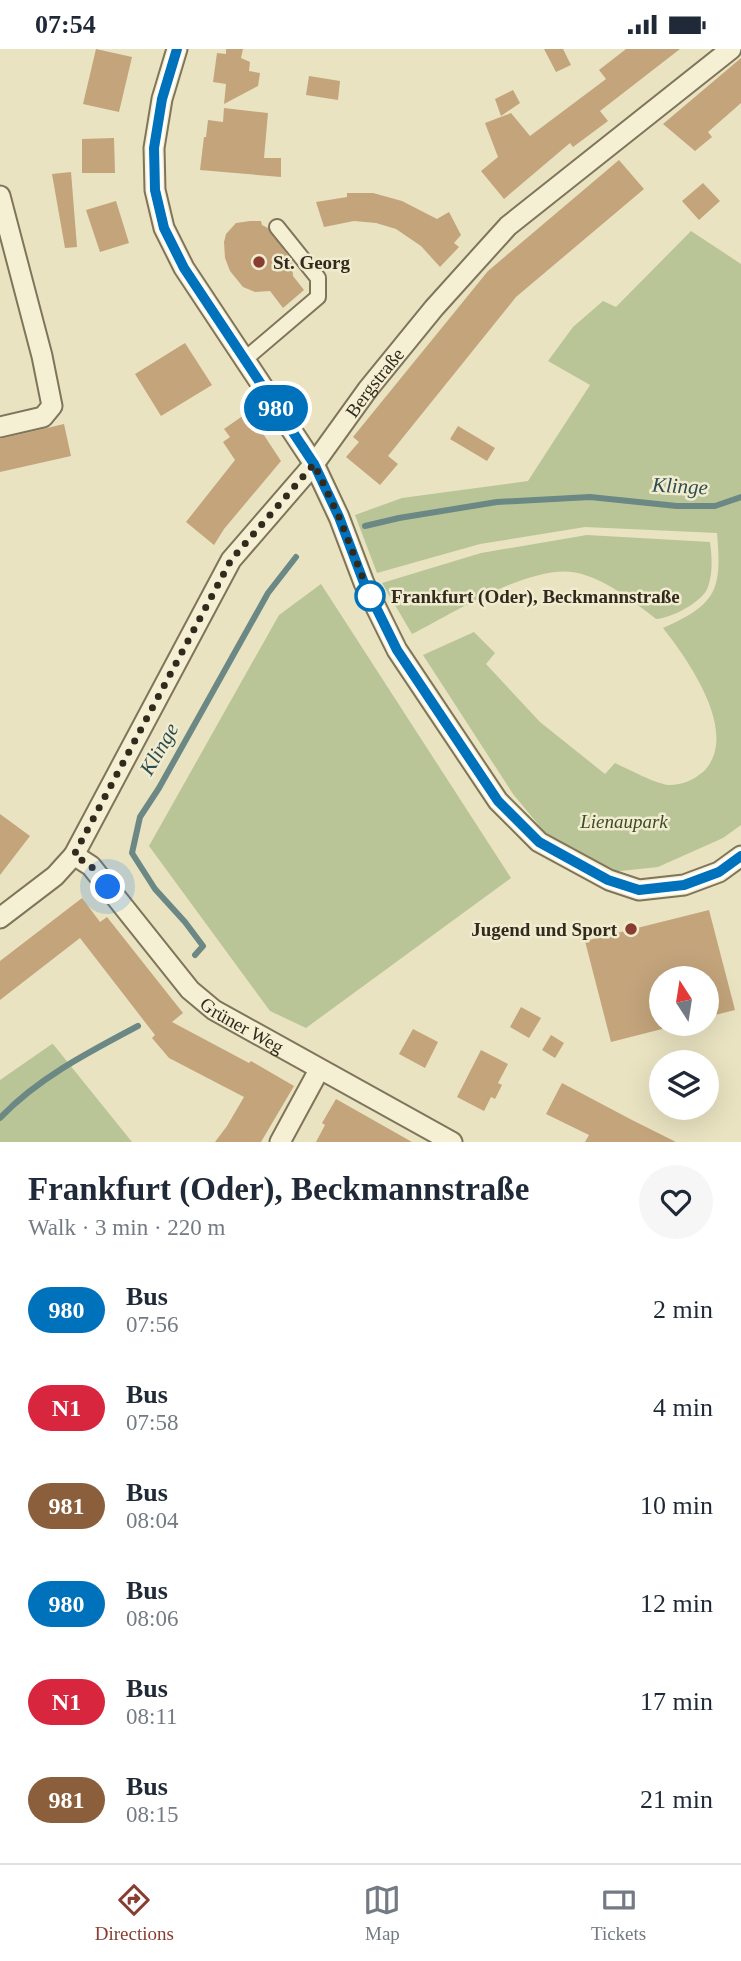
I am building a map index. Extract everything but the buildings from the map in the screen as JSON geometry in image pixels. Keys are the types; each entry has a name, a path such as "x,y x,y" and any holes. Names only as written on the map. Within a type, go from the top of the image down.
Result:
{"street":[{"path":"177,49 162,99 154,148 155,190 164,228 184,268 314,464 339,517 364,583 397,650 498,801 539,842 608,880 639,890 684,885 719,872 741,856"},
{"name":"Bergstraße","path":"0,918 55,876 74,855 231,560 314,464 368,389 434,308 508,226 731,49"},
{"path":"0,196 42,356 51,406 43,417 0,427"},
{"path":"244,360 318,297 318,278 277,227"},
{"name":"Grüner Weg","path":"74,855 91,866 190,990 214,1010 452,1142"},
{"path":"280,1142 319,1070"}],"green space":[{"name":"Lienaupark","path":"691,231 741,264 741,825 723,838 658,867 611,872 547,835 513,794 423,655 474,632 495,653 486,664 540,722 605,774 615,763 663,784 688,782 703,772 713,757 716,739 714,719 697,678 663,628 695,611 712,593 718,569 717,533 585,527 480,544 377,573 355,515 402,498 528,481 590,385 548,361 573,327 603,301 616,307"},
{"path":"587,535 710,542 712,565 708,587 700,598 686,608 656,619 621,593 593,578 563,571 542,574 496,590 412,634 382,583 481,553"},
{"path":"321,584 511,878 306,1028 270,1011 149,846 279,615"},
{"path":"52,1044 132,1142 0,1142 0,1080"}],"waterway":[{"name":"Klinge","path":"365,526 497,502 590,497 677,506 715,506 741,497"},
{"name":"Klinge","path":"195,955 203,946 155,889 132,853 140,817 159,788 268,593 296,557"},
{"name":"Klinge","path":"0,1118 47,1078 138,1026"}],"bus line":[{"name":"980","path":"177,49 162,99 154,148 155,190 164,228 184,268 314,464 339,517 364,583 397,650 498,801 539,842 608,880 639,890 684,885 719,872 741,856"}],"place":[{"name":"St. Georg","path":"259,262"},
{"name":"Frankfurt (Oder), Beckmannstraße","path":"370,596"},
{"name":"Jugend und Sport","path":"631,929"}],"route":[{"path":"108,887 91,866 74,855 231,560 314,464 339,517 370,596"}]}
